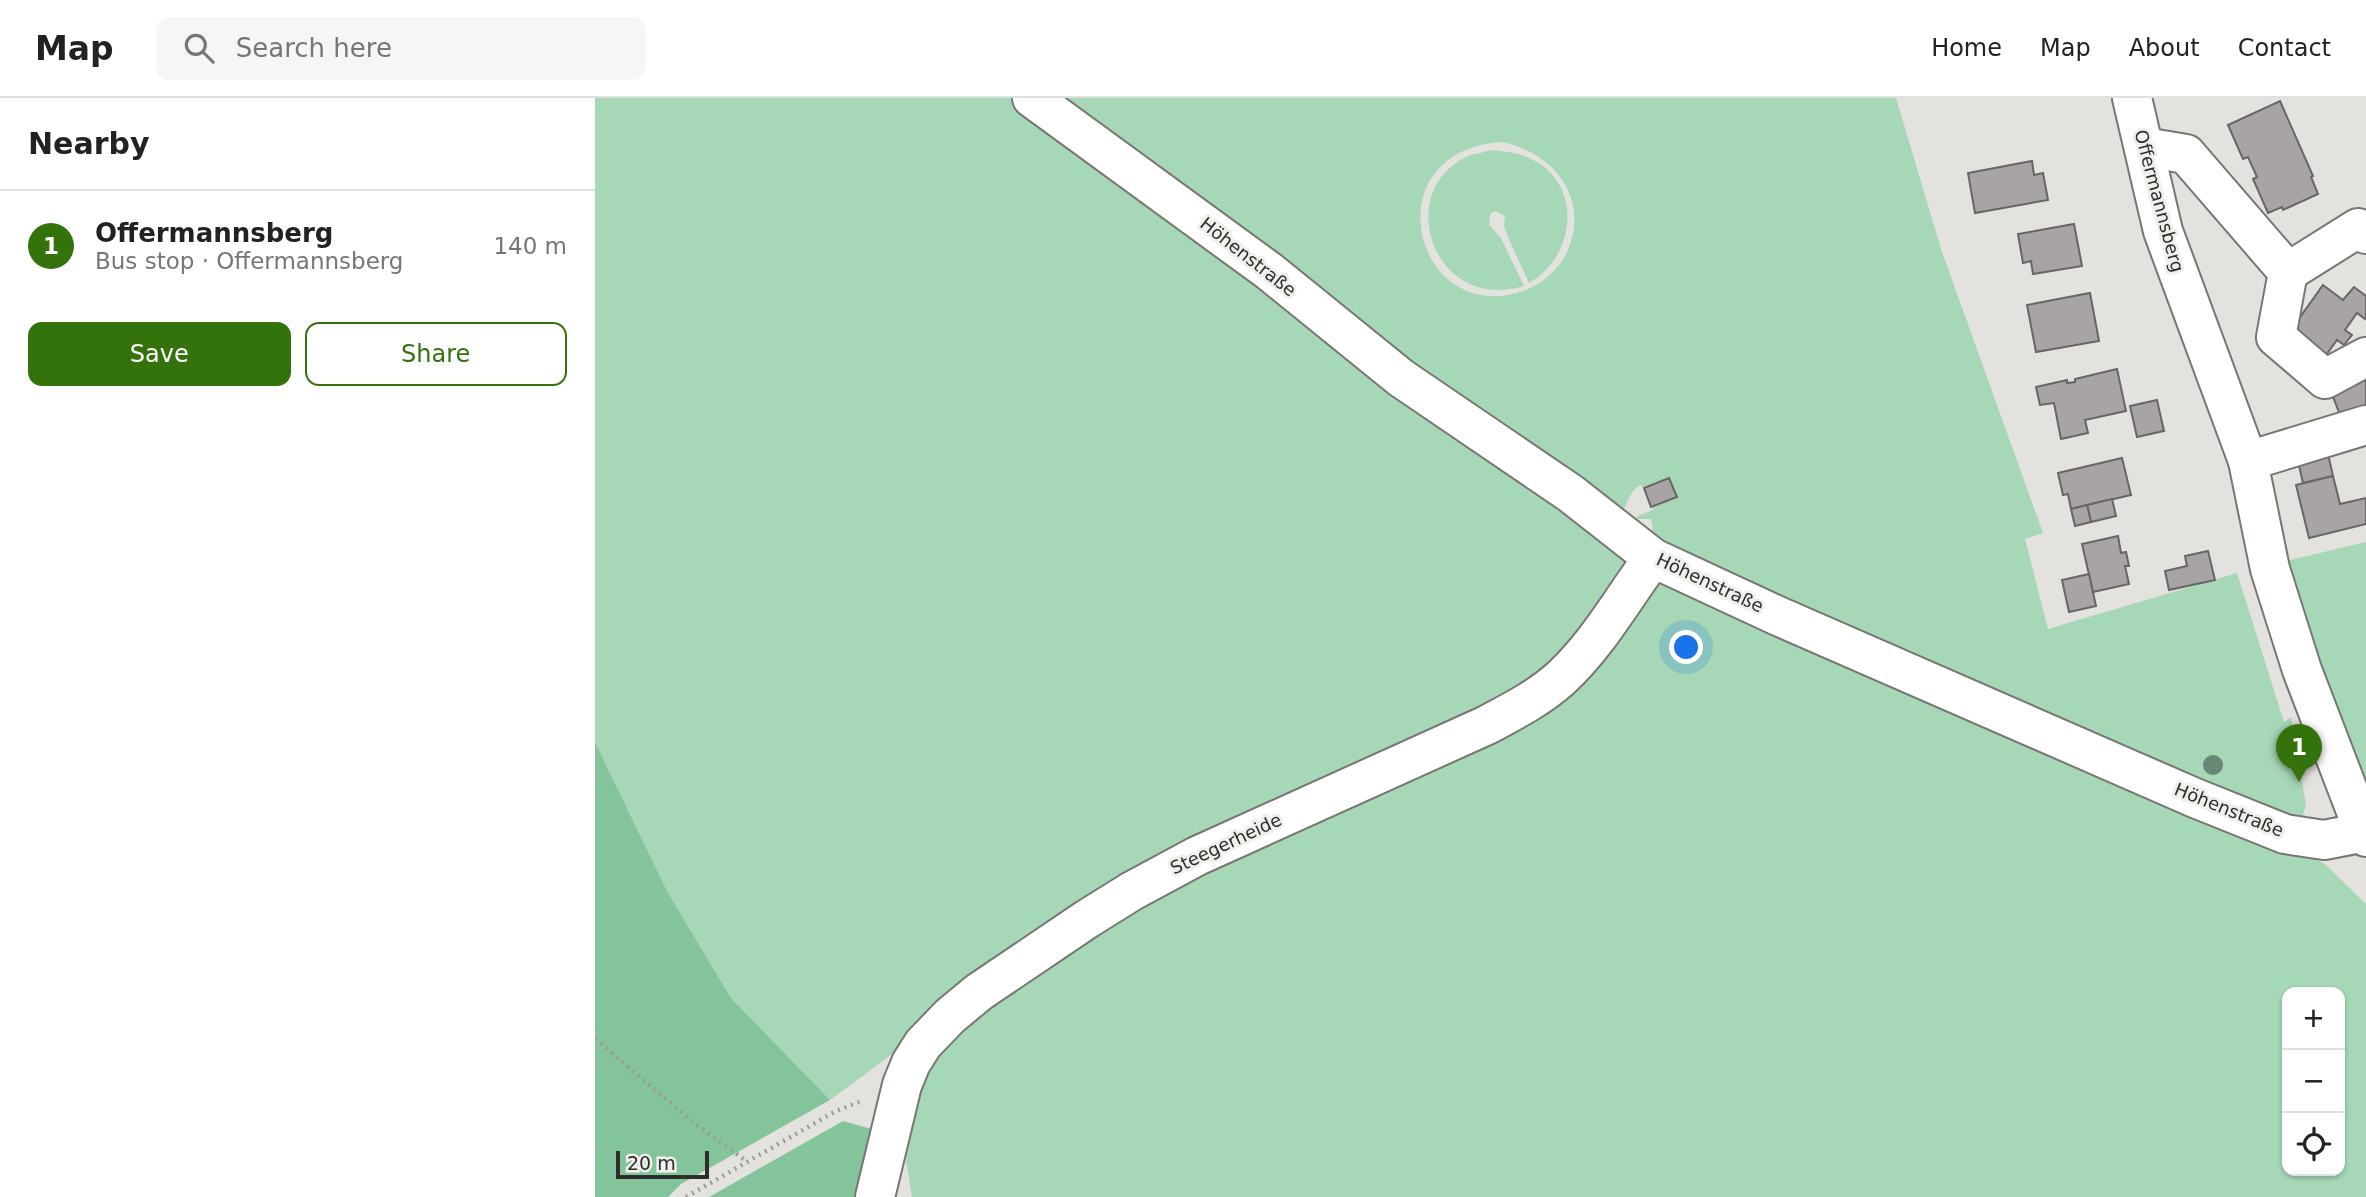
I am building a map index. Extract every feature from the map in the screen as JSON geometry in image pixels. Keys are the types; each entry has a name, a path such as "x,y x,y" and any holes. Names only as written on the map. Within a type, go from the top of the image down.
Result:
{"street":[{"name":"Höhenstraße","path":"1033,98 1269,271 1401,377 1570,493 1653,558 2195,798 2285,834 2323,840 2366,834"},
{"name":"Offermannsberg","path":"2131,98 2164,231 2248,461 2270,569 2302,670 2366,834"},
{"path":"2144,147 2186,153 2288,272"},
{"path":"2366,234 2358,228 2288,272 2276,337 2325,379 2366,357"},
{"path":"2248,461 2366,425"},
{"name":"Steegerheide","path":"875,1197 902,1085 923,1044 950,1016 979,992 1132,891 1197,856 1487,725 1540,694 1581,658 1653,558"}],"path":[{"path":"595,1039 693,1122 746,1161"},
{"path":"686,1197 836,1111 902,1085"}],"green space":[{"path":"595,98 1017,98 1622,548 1629,569 1567,651 1515,693 924,1018 903,1037 895,1052 830,1100 731,998 667,891 595,742"},
{"path":"1059,98 1896,98 1942,252 2043,533 2025,539 2048,629 2237,573 2284,722 2291,717 2306,805 2303,815 2293,823 2284,824 1647,536 1653,529 1651,519 1636,519 1653,510 1652,507 1676,497 1669,478 1637,488 1628,499 1621,517","holes":["1502,142 1521,148 1552,168 1571,197 1573,233 1567,252 1541,282 1520,292 1483,295 1453,284 1433,261 1422,232 1422,202 1435,173 1461,152"]},
{"path":"1492,150 1525,156 1551,173 1561,188 1567,205 1567,223 1564,241 1556,257 1544,272 1529,283 1507,235 1505,216 1495,211 1490,214 1489,225 1501,238 1524,286 1492,290 1466,282 1446,265 1433,243 1428,218 1433,193 1447,171 1471,155"},
{"path":"2366,542 2366,789 2282,562"},
{"path":"1656,580 2082,756 2325,864 2366,904 2366,1197 912,1197 902,1137 935,1044 1100,922 1453,748"},
{"path":"595,742 667,891 731,998 830,1100 681,1184 668,1197 595,1197"},
{"path":"843,1121 882,1132 865,1197 709,1197"}],"building":[{"path":"2280,101 2313,176 2311,177 2318,194 2283,210 2282,207 2268,213 2253,179 2257,177 2248,157 2243,159 2228,125"},
{"path":"2032,161 2034,175 2043,173 2048,200 1975,213 1968,173"},
{"path":"2074,224 2082,266 2033,274 2031,261 2023,263 2018,234"},
{"path":"2323,285 2343,300 2354,287 2366,296 2366,317 2365,319 2357,313 2345,330 2352,335 2344,345 2337,340 2321,362 2286,337"},
{"path":"2090,293 2099,341 2036,352 2027,305"},
{"path":"2117,369 2126,411 2085,420 2088,433 2061,439 2054,403 2040,405 2036,387 2067,380 2067,383 2075,382 2075,379"},
{"path":"2366,375 2366,410 2342,420 2330,389"},
{"path":"2157,400 2164,431 2137,437 2130,406"},
{"path":"2328,454 2333,476 2303,483 2298,461"},
{"path":"2122,458 2131,495 2071,509 2068,494 2063,495 2058,473"},
{"path":"2333,476 2340,504 2366,498 2366,524 2309,538 2296,485"},
{"path":"1669,478 1677,497 1651,507 1644,488"},
{"path":"2112,499 2116,516 2091,522 2087,505"},
{"path":"2087,505 2091,522 2075,526 2071,509"},
{"path":"2118,536 2121,553 2126,552 2129,566 2125,566 2129,584 2093,592 2082,544"},
{"path":"2208,551 2215,580 2169,590 2165,571 2187,566 2185,556"},
{"path":"2089,574 2096,606 2069,612 2062,580"}],"place":[{"name":"Offermannsberg","path":"2299,782"}]}
